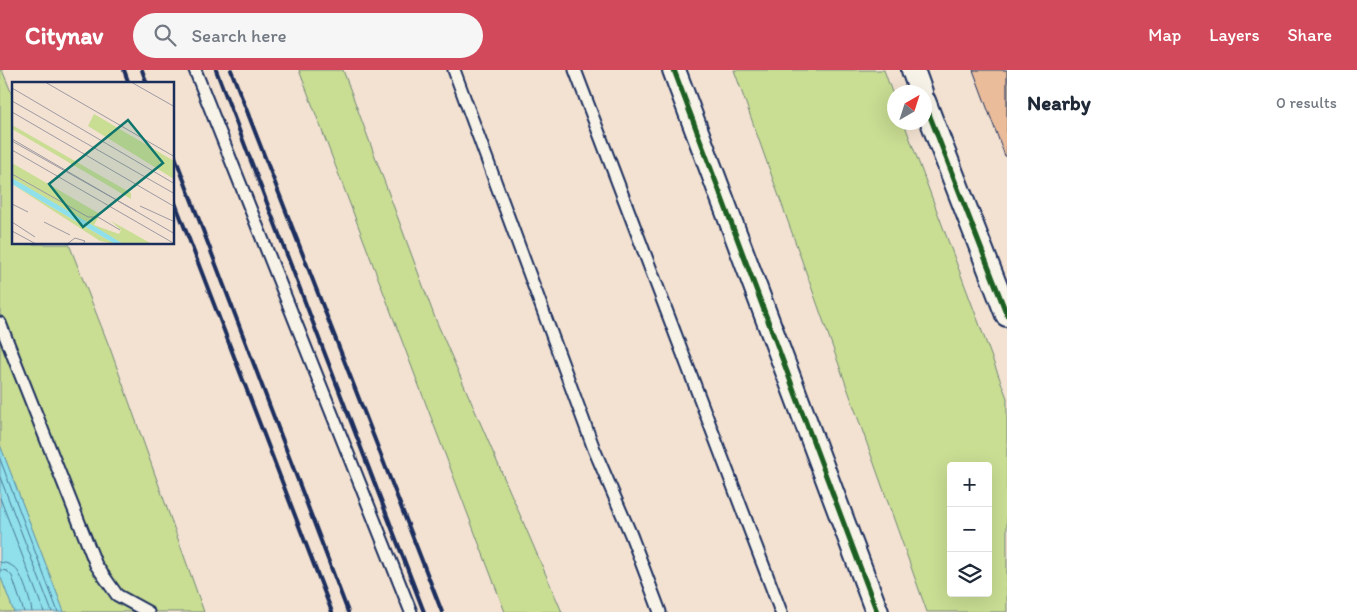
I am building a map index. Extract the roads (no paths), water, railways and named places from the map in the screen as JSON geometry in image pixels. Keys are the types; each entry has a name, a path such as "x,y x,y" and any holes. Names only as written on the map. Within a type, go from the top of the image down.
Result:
{"street":[{"path":"674,70 877,612"},
{"path":"913,70 918,85"},
{"path":"932,122 1007,315"}],"lane":[{"path":"195,70 411,612"},
{"path":"454,70 594,449 631,535 660,612"},
{"path":"575,70 781,612"},
{"path":"0,323 96,565 117,595 148,612"}],"water":[{"path":"0,445 64,612 14,612 0,575"}],"railway":[{"path":"124,70 128,82"},
{"path":"142,70 146,82"},
{"path":"216,70 424,612"},
{"path":"231,70 442,612"},
{"path":"175,157 348,612"},
{"path":"175,203 332,612"}]}
